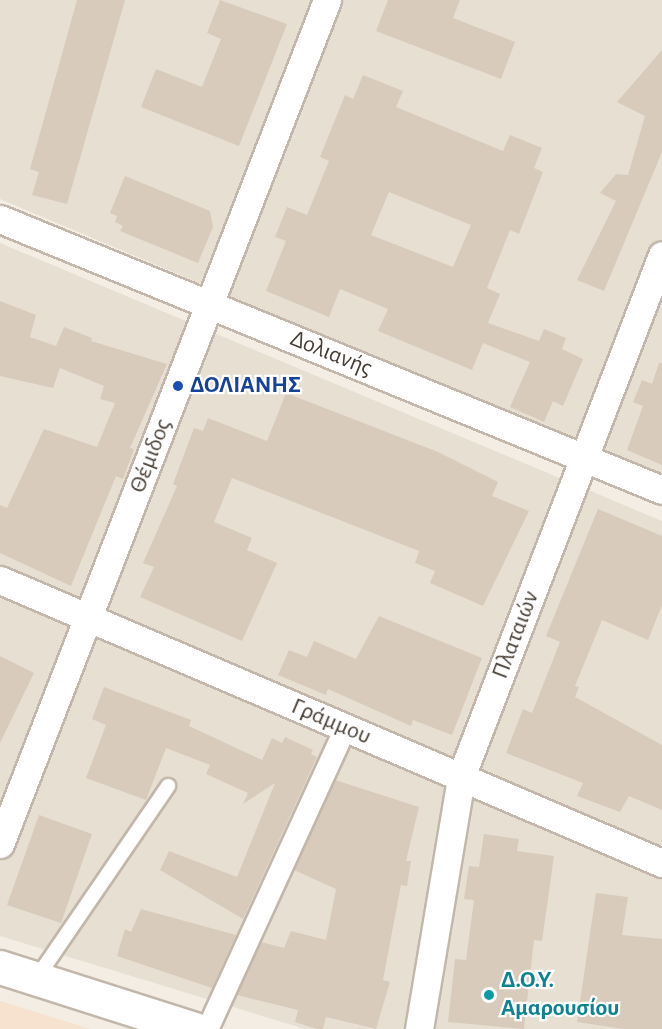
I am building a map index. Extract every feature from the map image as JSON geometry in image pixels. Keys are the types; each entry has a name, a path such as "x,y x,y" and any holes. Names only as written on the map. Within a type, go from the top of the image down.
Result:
{"street":[{"name":"Θέμιδος","path":"0,844 327,0"},
{"name":"Δολιανής","path":"0,219 662,490"},
{"name":"Πλαταιών","path":"419,1029 461,777 662,255"},
{"name":"Γράμμου","path":"0,580 662,863"},
{"path":"207,1029 345,727"},
{"path":"0,967 194,1029"}],"lane":[{"path":"36,979 168,786"}],"shaded area":[{"path":"0,0 662,0 662,478 0,199"},
{"path":"0,243 662,521 662,1029 305,1029 0,936"},
{"path":"0,1001 90,1029 0,1029"}],"building":[{"path":"77,0 125,0 67,204 32,195 39,172 30,169"},
{"path":"220,0 287,24 239,146 141,107 156,69 202,87 221,39 207,33"},
{"path":"388,0 460,0 453,18 515,42 501,79 376,31"},
{"path":"662,50 662,152 604,291 577,280 616,201 600,193 616,174 628,175 645,116 617,102"},
{"path":"363,75 403,91 396,107 503,151 510,135 542,148 534,168 543,172 519,234 510,230 487,288 500,294 488,323 539,341 544,329 566,338 562,349 583,359 563,406 553,401 544,422 510,407 530,362 483,343 472,370 378,331 388,309 340,289 329,317 266,291 286,241 275,237 287,207 307,215 329,161 320,157 345,95 353,99","holes":["389,192 471,225 453,267 371,235"]},
{"path":"125,176 210,211 213,227 198,263 120,231 123,226 115,222 117,216 110,213"},
{"path":"0,301 36,315 30,337 56,346 64,327 92,338 91,341 167,364 130,448 134,449 123,479 116,476 71,586 0,553 0,505 7,508 44,429 97,447 115,403 100,399 104,386 60,368 53,388 0,376"},
{"path":"659,363 662,363 662,465 627,450 643,406 633,402 642,380 652,384"},
{"path":"286,393 438,452 498,482 492,496 529,511 483,606 430,583 435,571 415,563 419,551 232,478 214,522 252,538 247,550 277,563 242,641 140,597 154,567 143,563 177,486 173,484 194,428 203,431 208,418 267,441"},
{"path":"598,509 662,536 662,605 648,640 602,620 575,686 579,687 575,697 662,745 662,810 629,796 620,812 577,796 583,783 506,753 523,709 532,713 560,642 546,636"},
{"path":"379,616 482,658 452,735 413,720 411,726 328,689 326,695 278,675 289,650 307,657 314,641 356,659"},
{"path":"0,656 34,673 0,743"},
{"path":"104,687 191,720 189,726 262,760 272,738 282,743 285,737 313,750 311,754 317,757 243,919 160,870 169,851 237,877 275,783 243,804 248,793 206,774 210,765 166,748 146,800 86,778 106,725 92,719"},
{"path":"335,780 419,807 406,861 411,861 407,886 401,885 383,980 390,982 376,1029 326,1017 323,1029 317,1029 295,1022 298,1010 237,995 261,942 284,948 291,931 326,940 336,889 294,870"},
{"path":"39,815 92,834 61,923 7,905"},
{"path":"484,834 519,839 517,851 554,856 542,941 534,940 524,1029 448,1022 455,959 466,960 474,900 464,899 469,866 479,867"},
{"path":"596,893 628,897 622,935 662,939 662,1029 623,1029 577,1022"},
{"path":"141,909 236,935 212,988 117,956 125,929 131,932"}],"place":[{"name":"ΔΟΛΙΑΝΗΣ","path":"178,386"},
{"name":"Δ.Ο.Υ. Αμαρουσίου","path":"489,995"}]}
